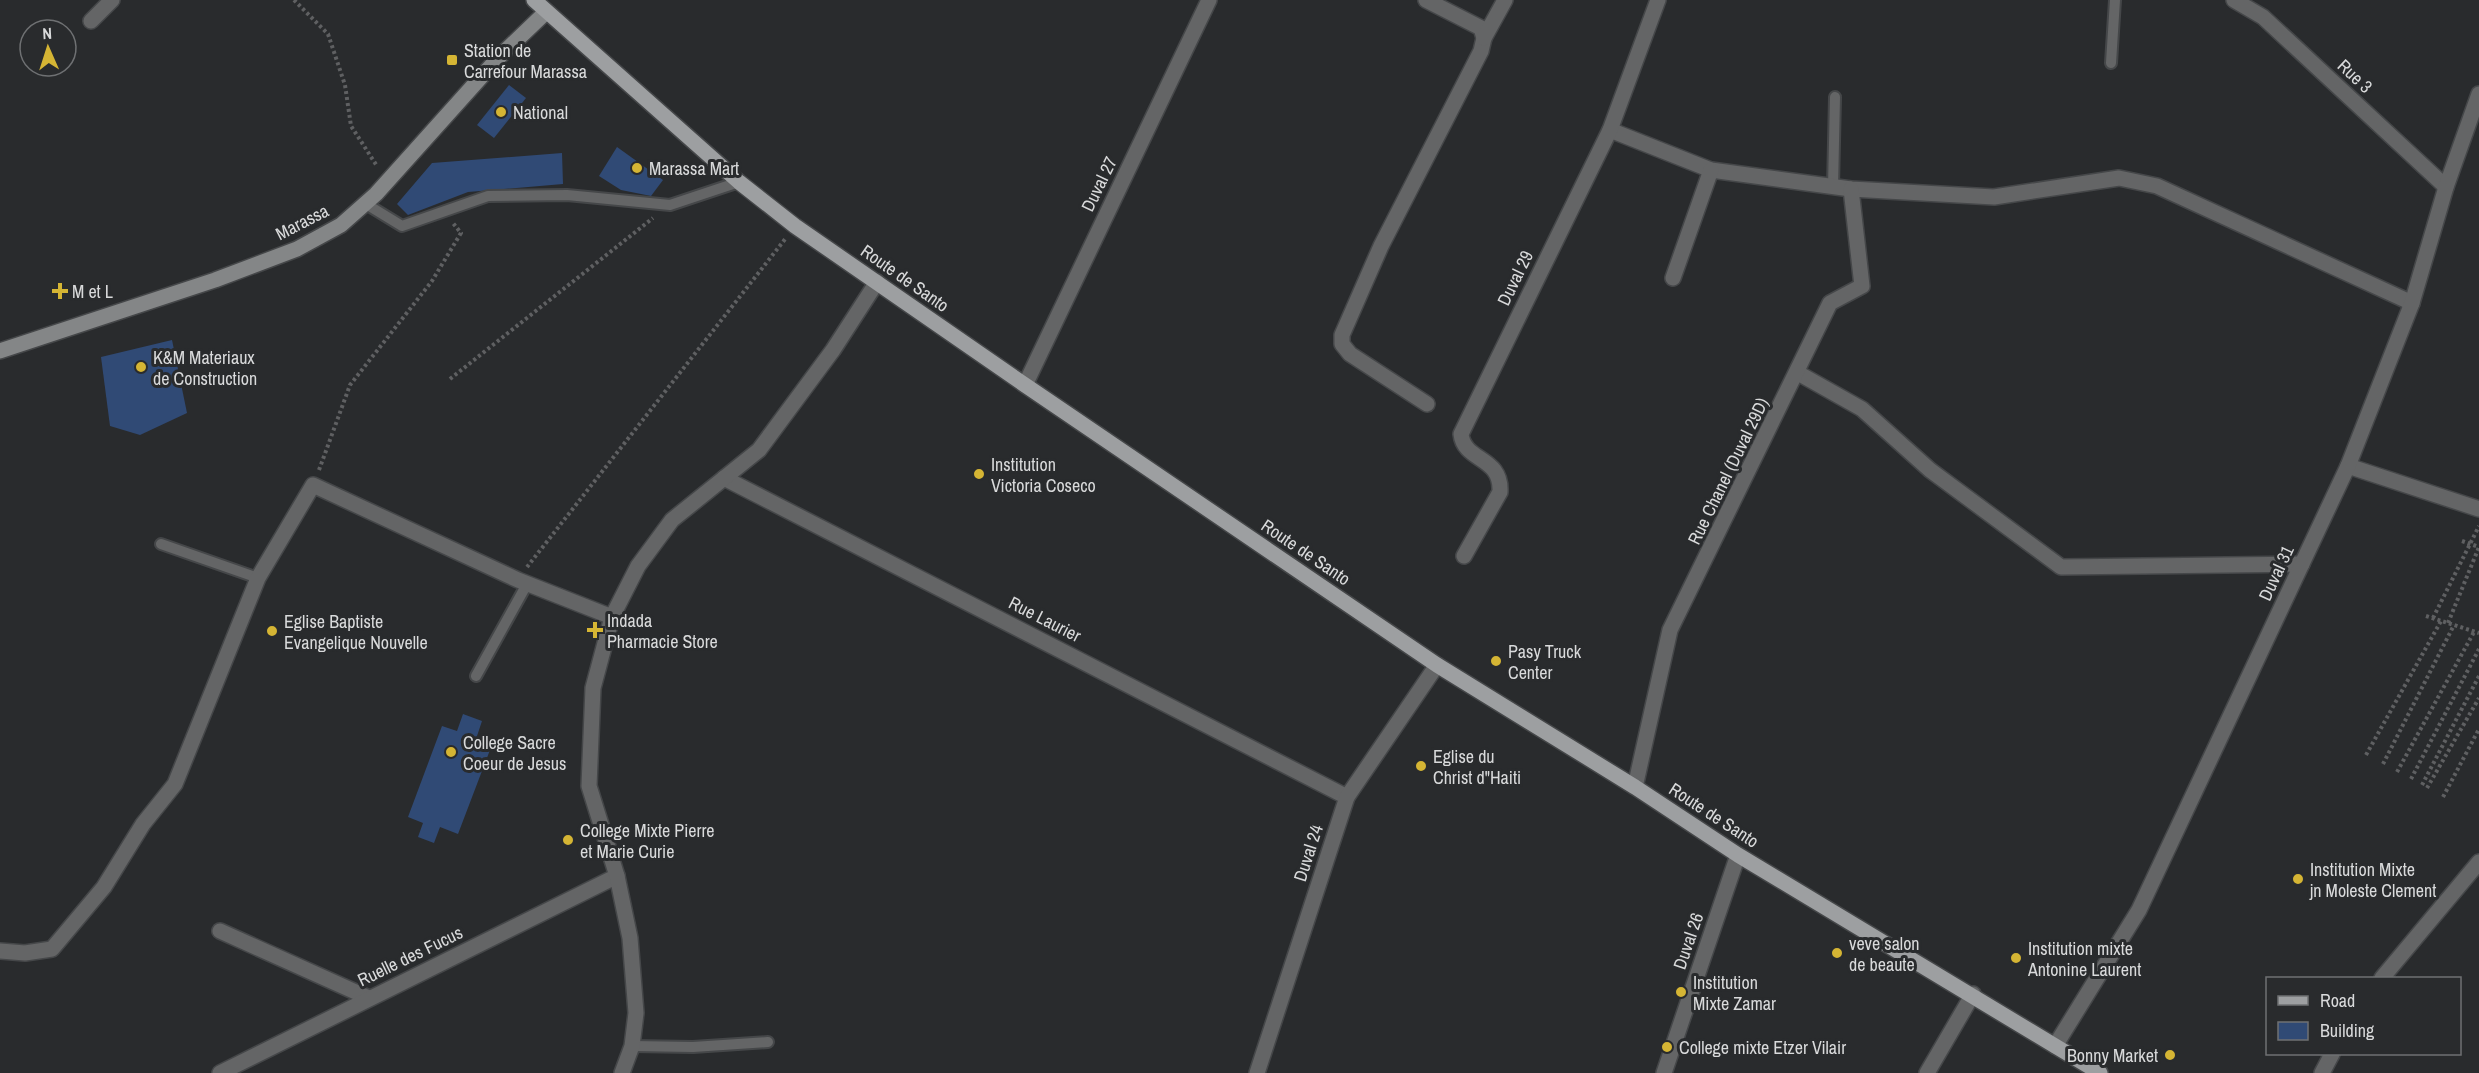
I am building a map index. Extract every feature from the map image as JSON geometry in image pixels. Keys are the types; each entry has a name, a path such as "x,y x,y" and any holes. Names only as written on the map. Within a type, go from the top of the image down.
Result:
{"main road":[{"name":"Route de Santo","path":"534,0 739,182 795,226 1025,385 1437,665 1635,787 1738,855 1973,994 2100,1073"},
{"name":"Marassa","path":"0,351 215,280 297,249 341,225 366,204 499,57 546,12"}],"street":[{"path":"91,21 112,0"},
{"name":"Duval 27","path":"1025,385 1209,0"},
{"path":"1426,0 1481,28 1484,38"},
{"path":"1427,404 1350,354 1342,344 1342,335 1381,246 1505,0"},
{"name":"Duval 29","path":"1464,556 1500,492 1501,482 1497,472 1464,446 1461,434 1610,130 1658,0"},
{"name":"Rue 3","path":"2234,0 2263,17 2446,187"},
{"name":"Duval 31","path":"2055,1046 2139,910 2348,466 2412,303 2446,187 2479,94"},
{"path":"1610,130 1712,170 1851,189 1994,197 2119,178 2157,186 2412,303"},
{"path":"1673,278 1712,170"},
{"name":"Rue Chanel (Duval 29D)","path":"1635,787 1670,630 1798,373 1830,303 1862,286 1851,189"},
{"path":"622,1073 632,1046 636,1013 630,938 617,876 589,786 593,688 612,617 638,566 672,520 759,450 833,350 876,282"},
{"path":"1798,373 1862,409 1930,470 2061,567 2302,564"},
{"path":"2348,466 2479,508"},
{"name":"Rue Laurier","path":"724,478 1347,797"},
{"path":"0,951 26,953 52,949 104,887 143,824 175,784 258,578 313,485 523,582 612,617"},
{"name":"Duval 24","path":"1257,1073 1347,797 1437,665"},
{"name":"Duval 26","path":"1664,1073 1738,855"},
{"path":"2383,977 2479,862"},
{"name":"Ruelle des Fucus","path":"220,1073 617,876"},
{"path":"220,931 369,998"},
{"path":"1927,1073 1973,994"},
{"path":"2322,1073 2331,1055"}],"lane":[{"path":"2111,63 2115,0"},
{"path":"1833,187 1835,97"},
{"path":"366,204 402,226 488,196 567,195 670,205 739,182"},
{"path":"161,544 258,578"},
{"path":"476,676 523,582"},
{"path":"632,1046 693,1047 768,1042"}],"path":[{"path":"294,0 328,34 345,85 351,126 386,181"},
{"path":"450,379 670,205"},
{"path":"313,485 350,385 432,281 461,232 444,211"},
{"path":"523,582 795,226"},
{"path":"2433,618 2479,526"},
{"path":"2469,527 2478,531"},
{"path":"2448,623 2479,547 2462,541"},
{"path":"2397,772 2477,632 2426,616"},
{"path":"2366,755 2441,621"},
{"path":"2383,764 2454,625"},
{"path":"2411,779 2479,649"},
{"path":"2422,785 2479,676"},
{"path":"2427,788 2479,698"},
{"path":"2443,797 2479,729"}],"building":[{"path":"509,85 526,98 494,138 477,125"},
{"path":"617,147 663,180 651,196 621,190 599,176"},
{"path":"562,153 563,184 468,192 408,215 397,204 432,163"},
{"path":"172,340 187,413 140,435 110,426 101,357"},
{"path":"463,714 482,721 477,736 493,742 458,834 440,827 434,843 418,837 423,823 408,817 442,726 457,731"}],"place":[{"name":"Station de Carrefour Marassa","path":"452,60"},
{"name":"National","path":"501,112"},
{"name":"Marassa Mart","path":"637,168"},
{"name":"M et L","path":"60,291"},
{"name":"K&M Materiaux de Construction","path":"141,367"},
{"name":"Institution Victoria Coseco","path":"979,474"},
{"name":"Indada Pharmacie Store","path":"595,630"},
{"name":"Eglise Baptiste Evangelique Nouvelle","path":"272,631"},
{"name":"Pasy Truck Center","path":"1496,661"},
{"name":"College Sacre Coeur de Jesus","path":"451,752"},
{"name":"Eglise du Christ d\"Haiti","path":"1421,766"},
{"name":"College Mixte Pierre et Marie Curie","path":"568,840"},
{"name":"Institution Mixte jn Moleste Clement","path":"2298,879"},
{"name":"veve salon de beaute","path":"1837,953"},
{"name":"Institution mixte Antonine Laurent","path":"2016,958"},
{"name":"Institution Mixte Zamar","path":"1681,992"},
{"name":"College mixte Etzer Vilair","path":"1667,1047"},
{"name":"Bonny Market","path":"2170,1055"}]}
